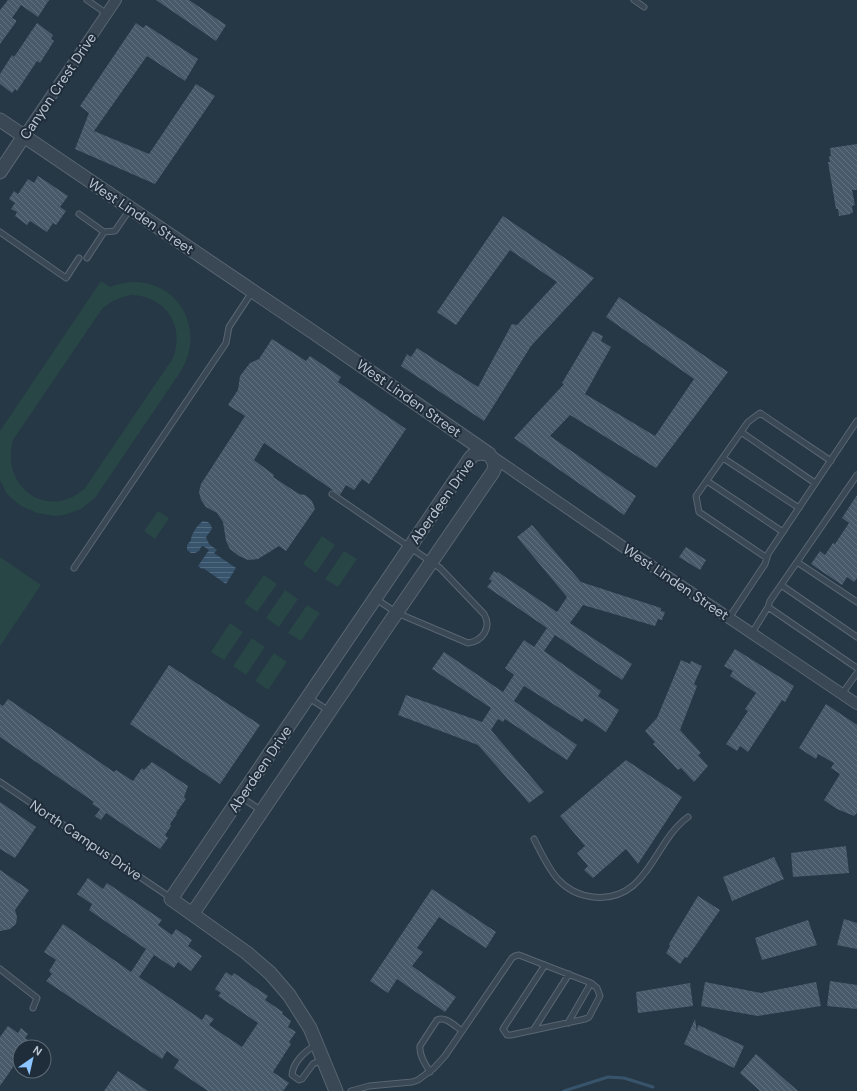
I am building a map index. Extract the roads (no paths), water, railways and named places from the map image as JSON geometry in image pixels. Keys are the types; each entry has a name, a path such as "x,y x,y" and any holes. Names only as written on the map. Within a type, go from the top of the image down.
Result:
{"street":[{"name":"Canyon Crest Drive","path":"0,172 116,0"},
{"name":"West Linden Street","path":"0,120 252,291 606,535 857,704"},
{"name":"Aberdeen Drive","path":"171,899 471,457 474,454 489,454 494,462 495,467 493,472 193,913"},
{"path":"171,899 193,913 204,923 247,953 270,973 289,996 310,1028 336,1091"}],"lane":[{"path":"87,0 107,14"},
{"path":"634,0 644,7"},
{"path":"80,214 104,232 115,231 131,209"},
{"path":"0,232 66,278 79,258"},
{"path":"87,258 104,232"},
{"path":"74,568 226,343 229,327 252,291"},
{"path":"767,558 700,512 696,496 748,422 760,413 831,461"},
{"path":"730,618 765,564 768,554 857,421"},
{"path":"742,432 815,484"},
{"path":"723,458 799,508"},
{"path":"752,633 770,601 857,475"},
{"path":"707,481 783,532"},
{"path":"332,494 440,568 484,614 488,625 484,633 474,642 468,643 397,613 375,599"},
{"path":"797,562 857,602"},
{"path":"781,585 857,637"},
{"path":"768,607 857,668"},
{"path":"842,694 857,673"},
{"path":"308,697 330,712"},
{"name":"North Campus Drive","path":"0,782 171,899"},
{"path":"241,797 263,811"},
{"path":"534,839 548,867 562,884 570,890 582,896 603,898 612,897 621,894 635,885 674,830 688,817"},
{"path":"351,1091 369,1086 412,1082 422,1078 430,1072 445,1056 512,958 515,956 519,955 569,974 591,983 597,988 600,992 600,996 588,1017 568,1023 507,1035 503,1029 545,965"},
{"path":"0,969 37,998 33,1008"},
{"path":"534,1029 569,974"},
{"path":"568,1023 591,983"},
{"path":"430,1072 422,1059 420,1046 437,1020 442,1018 446,1019 462,1031"},
{"path":"317,1045 305,1052 292,1070 292,1075 299,1080 302,1079 313,1064 323,1059"}],"water":[{"path":"203,521 208,522 211,525 212,529 206,537 209,544 217,550 214,553 236,568 226,584 198,566 209,550 203,546 195,553 191,553 187,550 187,545 191,540 193,532"}],"waterway":[{"path":"564,1091 608,1077 624,1078 653,1087"}]}
